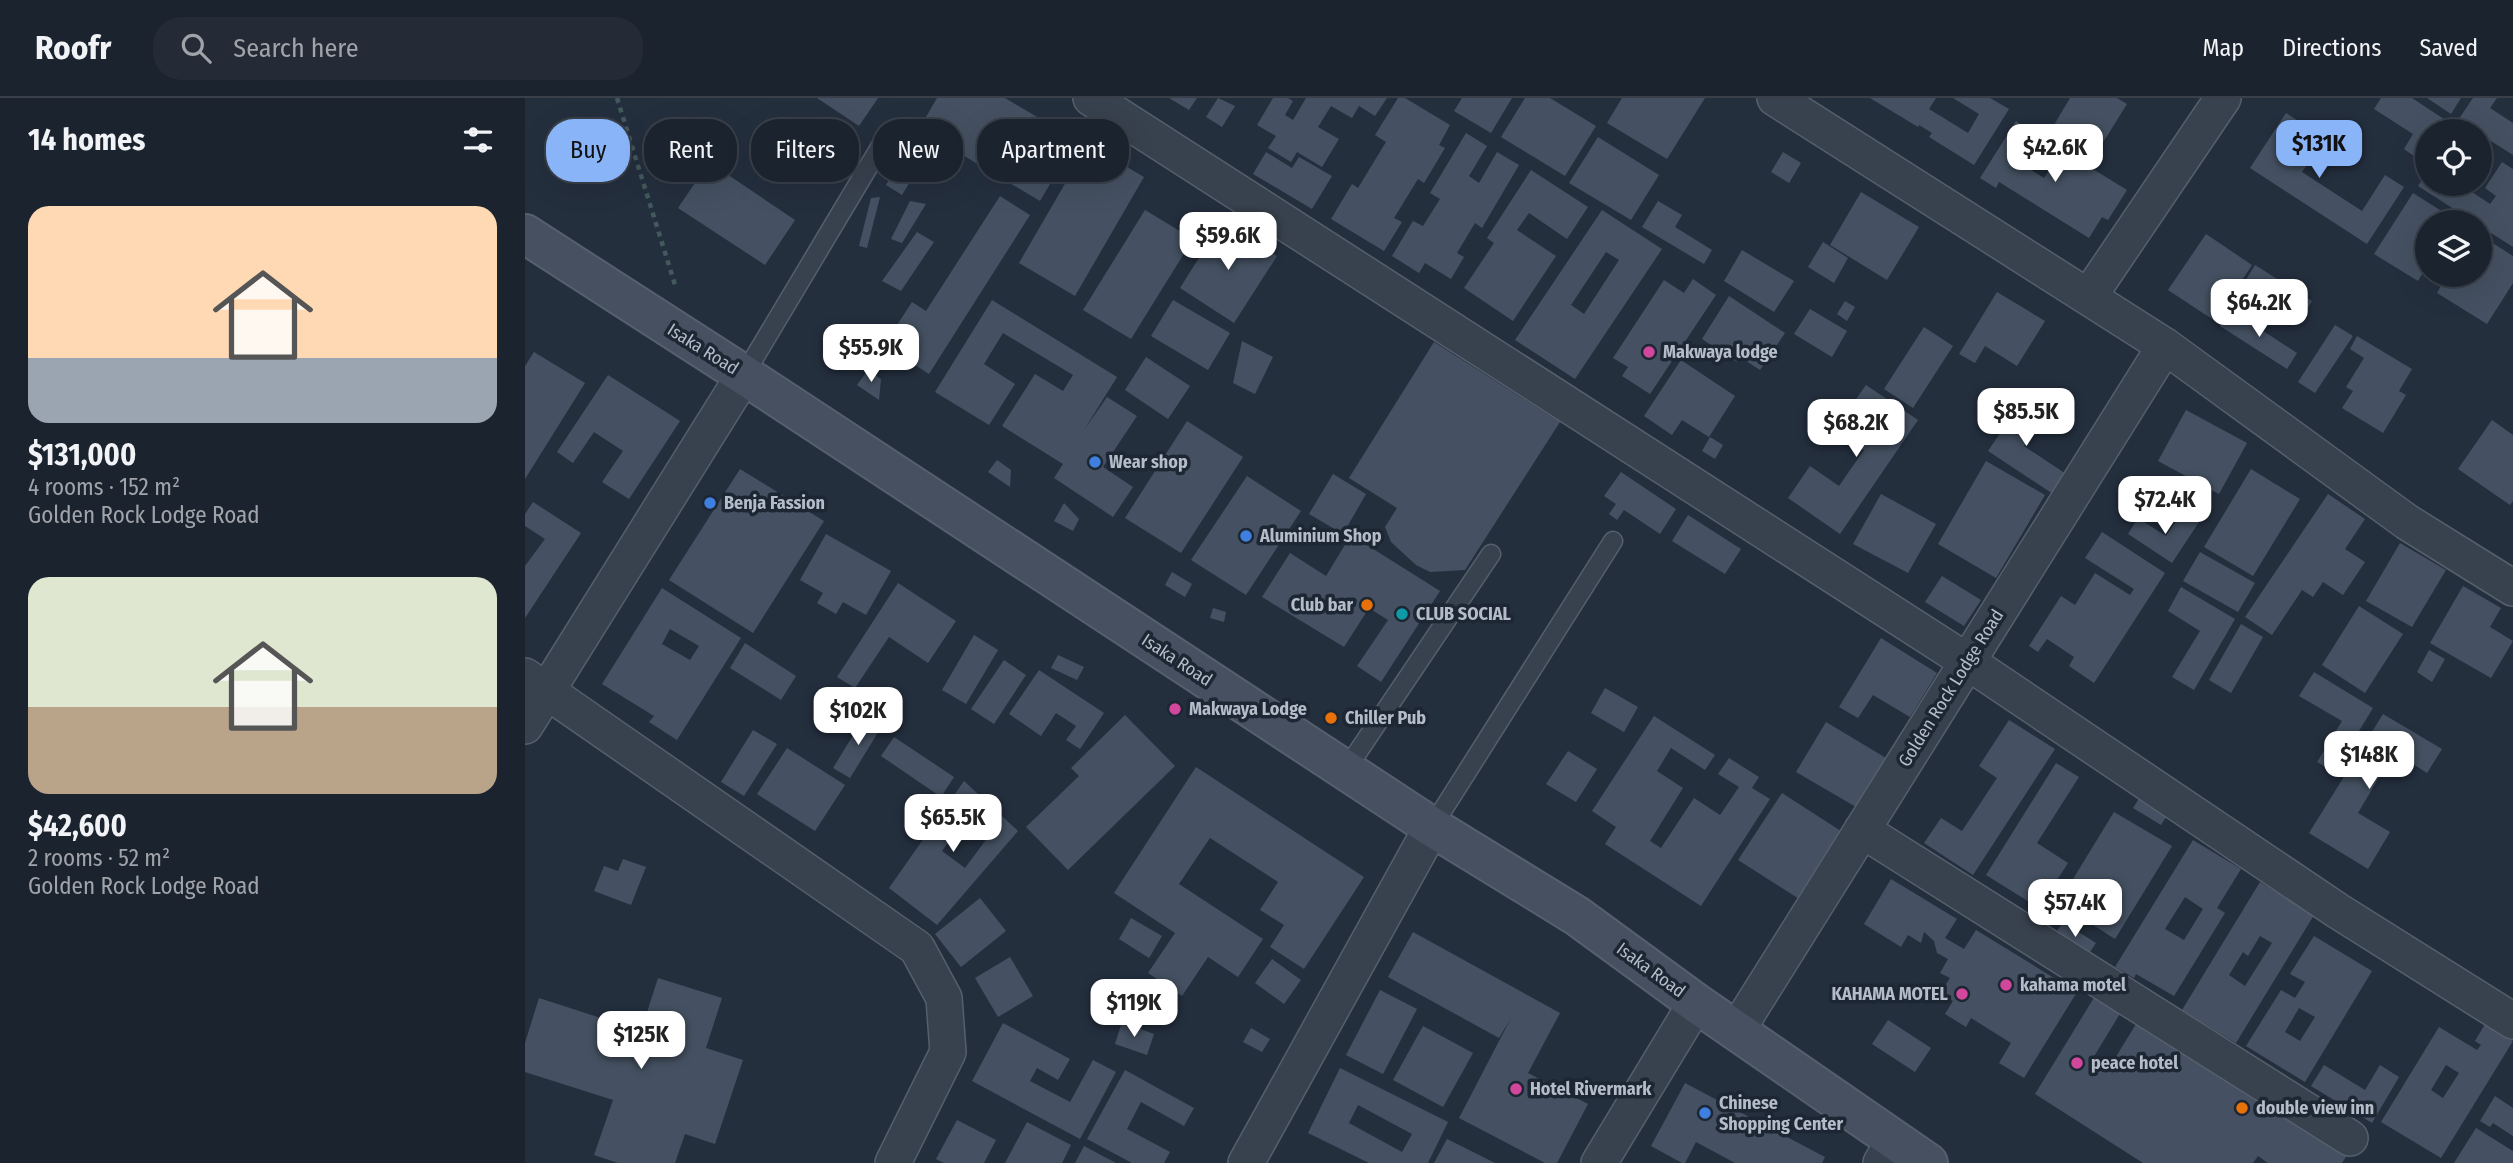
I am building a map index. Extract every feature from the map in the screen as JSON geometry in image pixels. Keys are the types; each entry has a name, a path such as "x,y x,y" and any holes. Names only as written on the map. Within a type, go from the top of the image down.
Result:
{"street":[{"path":"1091,98 1968,662 2338,911 2513,1021"},
{"path":"1775,98 2165,346 2407,522 2513,588"},
{"path":"2089,296 2223,98"},
{"name":"Isaka Road","path":"525,234 1431,827 1577,916 1737,1030 1887,1152 1928,1163"},
{"name":"Golden Rock Lodge Road","path":"1737,1030 2165,346"},
{"path":"525,726 536,683 744,376"},
{"path":"536,683 917,948 944,998 949,1052 893,1163"},
{"path":"1245,1163 1431,827"},
{"path":"1862,830 2350,1138"},
{"path":"1599,1163 1696,1003"}],"lane":[{"path":"744,376 873,159"},
{"path":"1431,827 1613,541"},
{"path":"1345,771 1491,554"}],"path":[{"path":"617,98 677,292"}],"building":[{"path":"817,98 878,98 859,126 859,119 848,119"},
{"path":"937,98 1005,98 1040,119 977,119 977,164 963,155 963,119 925,119"},
{"path":"1169,98 1197,98 1189,110"},
{"path":"1218,98 1235,106 1222,127 1206,117"},
{"path":"1273,98 1288,98 1293,101 1285,115 1293,120 1306,98 1387,98 1375,116 1359,106 1352,118 1331,106 1318,127 1339,139 1322,167 1297,152 1291,162 1268,148 1276,136 1257,125"},
{"path":"1398,98 1405,98 1450,125 1439,145 1445,148 1424,183 1418,179 1394,218 1402,222 1384,251 1331,219 1352,184 1358,188 1386,142 1375,135"},
{"path":"1462,98 1512,98 1491,133 1454,111"},
{"path":"1525,98 1550,98 1596,126 1565,176 1501,137"},
{"path":"1622,98 1705,98 1667,159 1607,123"},
{"path":"1870,98 1936,98 1929,109 1968,133 1979,114 1953,98 1990,98 2009,109 1974,165 1929,137 1932,133"},
{"path":"2070,98 2117,98 2127,104 2094,157 2051,130"},
{"path":"2381,98 2412,98 2444,119 2415,119 2415,157 2404,149 2413,134 2374,109"},
{"path":"2427,98 2461,98 2451,114"},
{"path":"2473,98 2497,98 2490,108 2513,123 2513,155 2492,142 2492,119 2459,119"},
{"path":"2286,113 2325,138 2302,172 2362,211 2385,175 2404,187 2367,244 2250,168"},
{"path":"2016,121 2035,134 2018,162 2044,178 2062,150 2127,190 2108,220 2102,217 2089,238 1999,182 1996,188 1980,178"},
{"path":"1466,133 1487,146 1469,176 1479,183 1497,152 1519,165 1482,228 1475,223 1457,253 1464,257 1451,279 1425,263 1419,273 1392,256 1413,221 1423,226 1440,199 1430,193"},
{"path":"1598,137 1659,175 1631,220 1569,183"},
{"path":"1266,152 1292,168 1299,157 1332,176 1312,209 1253,174"},
{"path":"1783,152 1801,163 1789,183 1771,172"},
{"path":"2502,162 2513,169 2513,247 2492,234 2492,210 2455,210 2434,196 2478,196 2490,204 2496,196 2492,193 2492,177"},
{"path":"1129,168 1144,177 1075,296 1019,263 1066,182 1129,182"},
{"path":"1531,170 1588,207 1567,239 1529,213 1517,230 1556,256 1513,321 1464,288 1494,243 1487,238"},
{"path":"737,181 795,220 765,265 678,208 696,182"},
{"path":"888,182 910,182 902,195 886,185"},
{"path":"1008,182 1051,182 1040,201"},
{"path":"1861,192 1919,227 1887,280 1830,245"},
{"path":"2413,193 2440,210 2415,210 2415,279 2374,254"},
{"path":"1000,196 1030,215 929,374 884,345 912,302 926,311"},
{"path":"880,197 867,248 859,246 871,198"},
{"path":"910,201 926,204 902,243 891,239"},
{"path":"1658,201 1682,215 1675,227 1712,250 1704,264 1642,227"},
{"path":"1145,210 1193,239 1131,339 1083,310"},
{"path":"1602,210 1662,249 1575,379 1515,340","holes":["1606,252 1619,260 1584,314 1571,305"]},
{"path":"1222,221 1277,256 1234,323 1180,288"},
{"path":"917,232 934,242 901,291 882,281"},
{"path":"2206,234 2252,265 2215,321 2168,290"},
{"path":"1823,242 1848,258 1834,283 1808,267"},
{"path":"2492,243 2513,256 2513,283 2487,324 2437,293 2440,287 2492,287"},
{"path":"1742,250 1794,281 1774,312 1724,281"},
{"path":"2255,265 2312,301 2298,324 2241,288"},
{"path":"1693,279 1716,295 1650,394 1622,376 1628,367 1613,358 1664,280 1684,293"},
{"path":"1997,292 2045,321 2017,366 1985,346 1975,363 1959,354"},
{"path":"1729,296 1785,333 1760,370 1740,357 1737,362 1702,339"},
{"path":"992,300 1117,377 1084,430 1107,397 1137,416 1103,467 1133,487 1113,517 1054,478 1063,464 1002,426 1035,374 1063,391 1073,375 1003,333 984,364 1015,384 989,425 935,392"},
{"path":"1173,300 1230,333 1208,370 1151,336"},
{"path":"1845,301 1855,307 1847,321 1837,314"},
{"path":"1810,309 1847,331 1832,357 1794,334"},
{"path":"2231,310 2297,353 2287,369 2220,326"},
{"path":"2335,325 2353,336 2315,393 2298,382"},
{"path":"1924,327 1953,346 1913,408 1884,389"},
{"path":"2357,336 2412,369 2399,391 2406,395 2383,433 2342,408 2353,391 2346,387 2364,358 2350,349"},
{"path":"1242,341 1273,357 1255,394 1233,383"},
{"path":"1434,342 1560,422 1465,570 1430,572 1416,565 1391,542 1385,527 1397,508 1349,478"},
{"path":"534,352 585,383 525,479 525,366"},
{"path":"1146,357 1190,386 1168,419 1125,390"},
{"path":"1681,360 1735,396 1709,437 1682,420 1672,435 1644,416"},
{"path":"868,370 881,379 879,400 857,385"},
{"path":"608,375 680,421 629,499 602,482 623,451 594,432 573,463 557,452"},
{"path":"1866,385 1918,420 1840,534 1788,498 1810,466 1839,486 1864,450 1834,430"},
{"path":"2023,399 2045,414 2024,446 2066,474 2053,494 1988,451"},
{"path":"2186,410 2247,443 2219,494 2158,461"},
{"path":"2492,420 2513,435 2513,501 2510,505 2458,469"},
{"path":"1187,421 1243,457 1181,553 1125,518"},
{"path":"1710,437 1723,445 1715,459 1702,451"},
{"path":"997,460 1011,470 1010,487 988,472"},
{"path":"1986,461 2045,495 1996,578 1938,544"},
{"path":"740,469 824,521 753,633 669,580"},
{"path":"2251,469 2300,499 2253,576 2204,547"},
{"path":"1621,472 1676,509 1660,534 1624,510 1617,520 1609,514 1616,504 1604,496"},
{"path":"1333,474 1366,494 1343,534 1309,514"},
{"name":"Aluminium Shop","path":"1247,476 1301,511 1246,595 1191,560"},
{"path":"1881,494 1936,524 1908,573 1853,544"},
{"path":"2328,494 2365,519 2345,549 2365,562 2343,595 2323,582 2313,597 2302,590 2272,635 2245,617"},
{"path":"533,502 581,533 525,618 525,566 545,539 525,526 525,514"},
{"path":"1064,503 1079,519 1073,531 1054,521"},
{"path":"2183,511 2199,522 2172,563 2128,534 2138,518 2166,536"},
{"path":"1688,515 1741,549 1725,574 1672,541"},
{"path":"2102,532 2165,573 2094,683 2069,666 2074,657 2047,639 2038,652 2029,646 2061,596 2075,605 2095,573 2130,595 2134,589 2085,558"},
{"path":"826,534 891,571 866,615 843,602 836,614 817,603 823,593 800,580"},
{"path":"1351,535 1440,591 1381,682 1357,666 1388,620 1369,608 1344,647 1262,597 1290,553 1326,576"},
{"path":"2400,543 2446,570 2412,627 2366,601"},
{"path":"2200,552 2255,583 2238,612 2183,581"},
{"path":"1172,572 1192,584 1185,597 1165,585"},
{"path":"1942,576 1981,600 1964,626 1925,602"},
{"path":"898,583 956,621 928,663 889,637 855,688 837,677"},
{"path":"2463,586 2501,608 2490,627 2513,641 2491,678 2430,643"},
{"path":"2181,587 2235,619 2194,690 2172,677 2200,631 2168,611"},
{"path":"662,588 741,638 677,740 649,722 654,716 602,684","holes":["670,629 699,646 690,660 662,644"]},
{"path":"2359,606 2403,634 2365,693 2322,665"},
{"path":"1213,608 1226,612 1224,622 1210,618"},
{"path":"2241,624 2263,637 2231,693 2209,680"},
{"path":"974,635 998,650 966,704 942,690"},
{"path":"1881,638 1937,673 1910,717 1873,695 1858,718 1839,707"},
{"path":"745,643 796,676 781,700 730,668"},
{"path":"2429,650 2445,659 2432,682 2417,672"},
{"path":"1058,655 1084,667 1077,680 1051,668"},
{"path":"1004,660 1026,675 994,724 971,709"},
{"path":"1039,670 1104,713 1080,749 1066,740 1076,726 1056,713 1041,736 1009,714"},
{"path":"2314,672 2373,708 2334,772 2317,762 2342,721 2299,696"},
{"path":"1605,688 1638,707 1624,732 1591,713"},
{"path":"2383,714 2442,749 2427,773 2394,752 2358,813 2390,832 2368,869 2309,833"},
{"path":"1125,715 1175,766 1068,870 1026,827 1079,776 1071,768"},
{"path":"865,716 882,726 850,778 833,768"},
{"path":"1654,716 1715,755 1705,770 1671,748 1657,771 1683,788 1650,841 1661,848 1694,798 1720,815 1739,787 1718,774 1729,758 1759,777 1752,788 1770,799 1701,906 1605,844 1616,827 1592,811"},
{"path":"2009,720 2055,749 1973,875 1924,843 1941,818 1962,831 1997,778 1979,766"},
{"path":"1826,722 1886,758 1856,807 1796,772"},
{"path":"753,730 777,744 744,796 721,782"},
{"path":"894,737 954,777 941,797 881,756"},
{"path":"787,748 845,785 815,831 757,794"},
{"path":"1568,751 1597,769 1576,802 1546,784"},
{"path":"2056,763 2079,777 2037,843 2068,863 2039,908 1986,875"},
{"path":"1196,767 1364,877 1304,969 1270,947 1284,925 1260,910 1278,882 1210,838 1179,884 1263,939 1238,977 1208,957 1182,996 1148,973 1175,933 1114,893"},
{"path":"964,781 1018,831 937,925 889,888","holes":["967,816 991,833 965,868 942,851"]},
{"path":"1782,793 1844,833 1801,900 1738,860"},
{"path":"2142,794 2170,811 2161,825 2133,808"},
{"path":"2114,812 2172,846 2115,939 2093,925 2097,919 2062,897"},
{"path":"2193,840 2241,869 2217,908 2225,913 2174,996 2136,974 2134,978 2115,967","holes":["2185,897 2203,909 2184,940 2165,929"]},
{"path":"623,859 646,867 631,905 594,891 604,866 618,871"},
{"name":"kahama motel","path":"1891,879 1957,919 1945,938 1964,949 1976,930 2077,992 2024,1078 1999,1063 2011,1043 1971,1018 1966,1027 1945,1014 1953,1001 1940,993 1950,978 1940,973 1948,959 1937,953 1934,941 1924,932 1921,943 1908,935 1901,947 1864,924"},
{"path":"2260,882 2314,915 2236,1043 2182,1010","holes":["2260,936 2272,943 2245,986 2229,975 2243,952 2248,956"]},
{"path":"980,898 1006,931 961,967 935,934"},
{"path":"1131,918 1162,936 1149,958 1119,939"},
{"path":"2063,922 2096,943 2088,955 2055,934"},
{"name":"Hotel Rivermark","path":"1413,932 1560,1013 1528,1073 1588,1104 1557,1163 1545,1163 1459,1118 1511,1018 1499,1038 1388,977"},
{"path":"2314,936 2372,971 2305,1082 2246,1046 2281,990 2295,998 2305,982 2290,974","holes":["2299,1008 2315,1017 2300,1041 2285,1032"]},
{"path":"1010,957 1033,996 998,1017 975,978"},
{"path":"1272,959 1301,980 1284,1004 1255,983"},
{"path":"658,978 722,998 706,1048 743,1060 715,1144 685,1134 675,1163 618,1163 594,1155 613,1100 525,1072 525,1043 539,998 641,1031"},
{"path":"1380,990 1417,1009 1383,1074 1346,1055"},
{"path":"2095,996 2121,1012 2093,1058 2109,1068 2141,1016 2351,1149 2342,1163 2268,1163 2258,1156 2253,1163 2143,1163 2035,1094"},
{"path":"1888,1020 1931,1048 1915,1072 1872,1044"},
{"path":"1122,1022 1154,1034 1147,1055 1115,1044"},
{"path":"1003,1023 1070,1059 1058,1080 1037,1068 1030,1081 1070,1102 1093,1060 1116,1072 1080,1139 972,1081"},
{"path":"2485,1024 2513,1041 2441,1158 2381,1122 2439,1027 2477,1050 2481,1045 2475,1041","holes":["2446,1065 2459,1073 2443,1098 2431,1090"]},
{"path":"1423,1026 1473,1053 1443,1107 1393,1080"},
{"path":"1251,1028 1270,1039 1262,1052 1243,1042"},
{"path":"2324,1065 2365,1090 2380,1065 2399,1077 2372,1123 2311,1086"},
{"path":"1340,1068 1448,1122 1428,1163 1369,1163 1308,1133","holes":["1358,1105 1412,1134 1402,1152 1349,1123"]},
{"path":"1125,1070 1194,1108 1184,1126 1141,1102 1127,1129 1170,1152 1164,1163 1132,1163 1087,1139"},
{"name":"Chinese Shopping Center","path":"1685,1083 1825,1157 1822,1163 1735,1163 1696,1142 1685,1163 1682,1163 1651,1146"},
{"path":"2495,1096 2513,1108 2513,1136 2493,1123 2490,1127 2480,1121"},
{"path":"957,1120 996,1140 984,1163 944,1163 936,1159"},
{"path":"1027,1122 1071,1145 1062,1163 1005,1163"},
{"path":"2476,1128 2513,1151 2513,1163 2454,1163"},
{"path":"1447,1139 1495,1163 1434,1163"},
{"path":"1084,1146 1116,1163 1075,1163"}],"place":[{"name":"Makwaya lodge","path":"1649,352"},
{"name":"Wear shop","path":"1095,462"},
{"name":"Benja Fassion","path":"710,503"},
{"name":"Aluminium Shop","path":"1246,536"},
{"name":"Club bar","path":"1367,605"},
{"name":"CLUB SOCIAL","path":"1402,614"},
{"name":"Makwaya Lodge","path":"1175,709"},
{"name":"Chiller Pub","path":"1331,718"},
{"name":"kahama motel","path":"2006,985"},
{"name":"KAHAMA MOTEL","path":"1962,994"},
{"name":"peace hotel","path":"2077,1063"},
{"name":"Hotel Rivermark","path":"1516,1089"},
{"name":"double view inn","path":"2242,1108"},
{"name":"Chinese Shopping Center","path":"1705,1113"}]}
